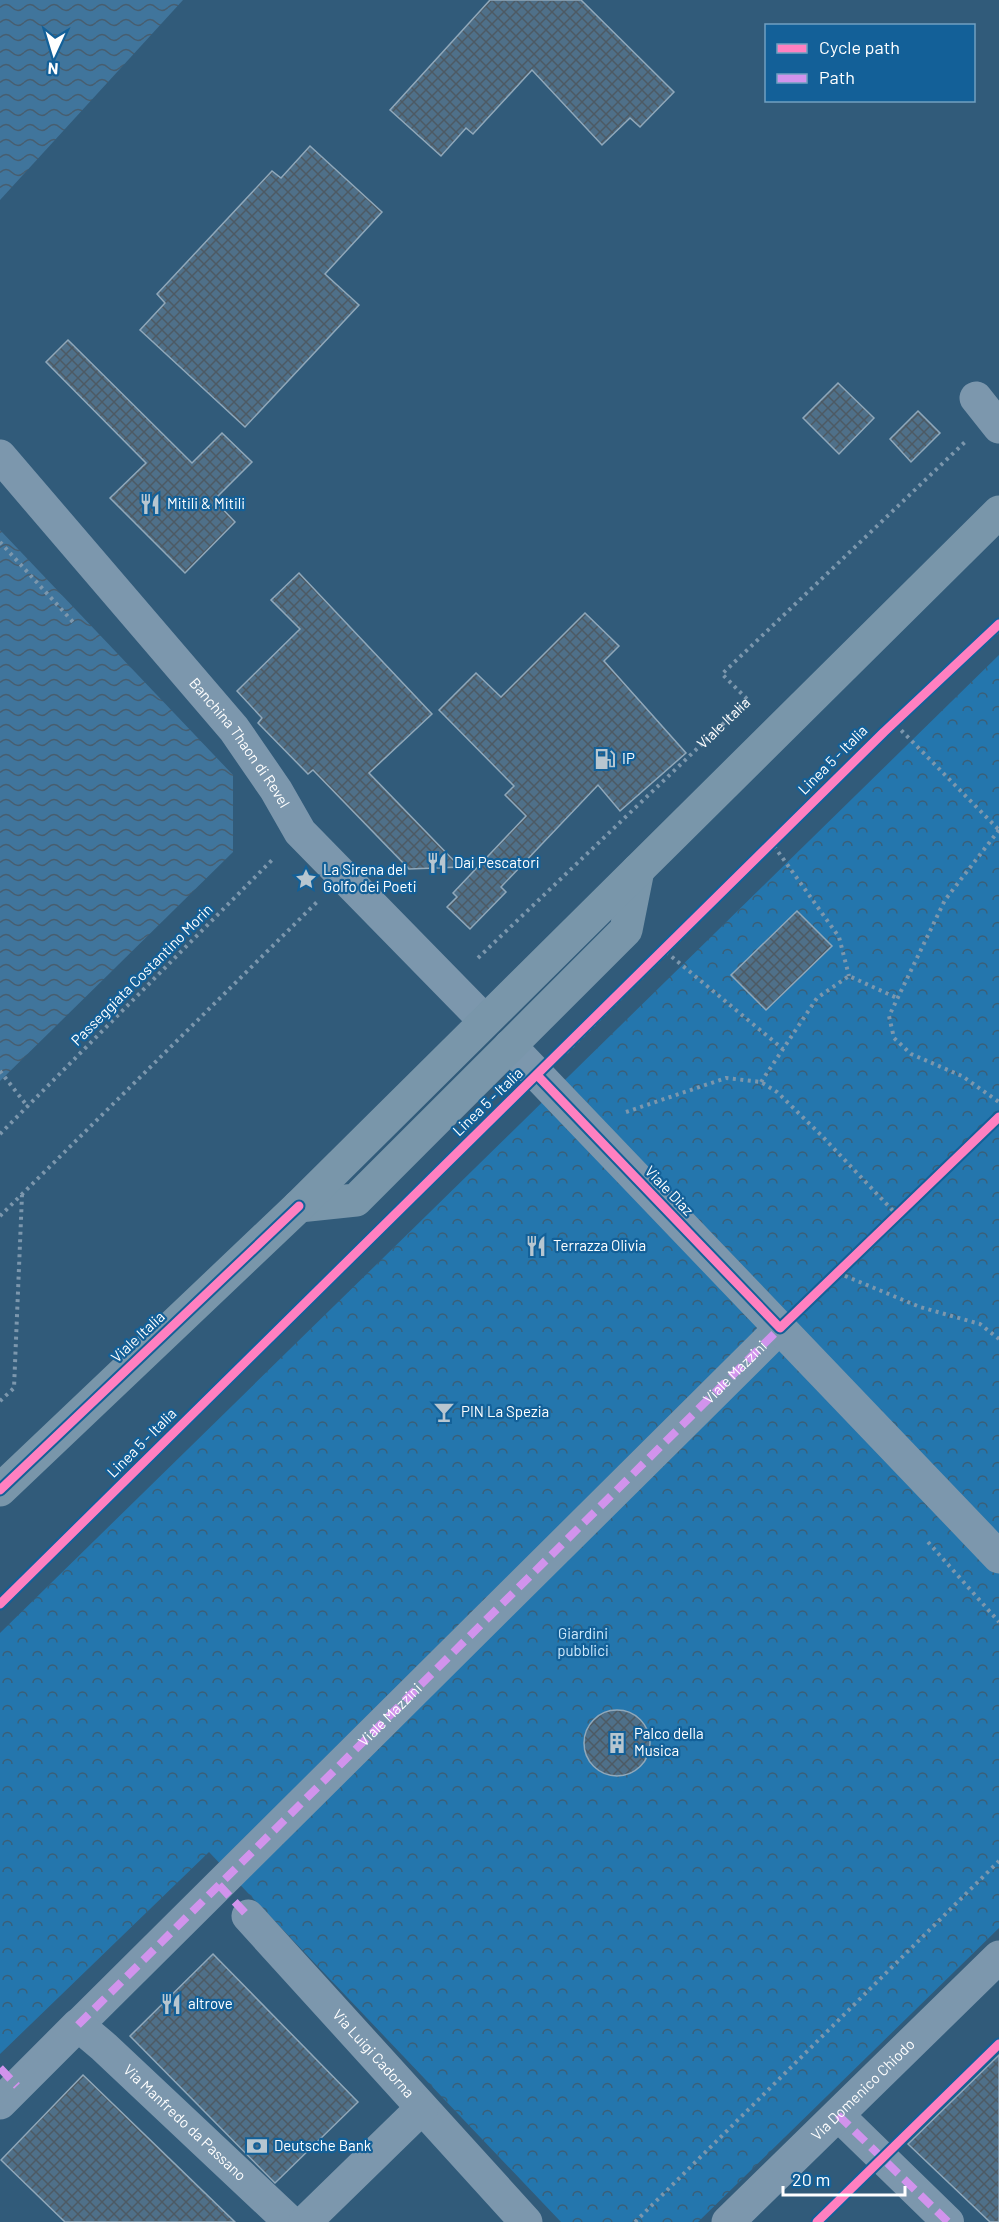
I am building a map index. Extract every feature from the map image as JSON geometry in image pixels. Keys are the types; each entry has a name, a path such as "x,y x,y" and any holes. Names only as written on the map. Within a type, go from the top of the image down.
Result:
{"main road":[{"name":"Viale Italia","path":"0,1490 298,1206 999,512"},
{"path":"298,1206 356,1200 626,930 638,870"}],"street":[{"name":"Banchina Thaon di Revel","path":"0,456 234,729 276,790 300,832 485,1021"},
{"name":"Viale Diaz","path":"510,1046 999,1557"},
{"name":"Viale Mazzini","path":"0,2103 780,1328"},
{"name":"Via Luigi Cadorna","path":"219,1885 526,2222"},
{"name":"Via Domenico Chiodo","path":"728,2222 999,1957"},
{"name":"Via Manfredo da Passano","path":"78,2025 290,2222"},
{"path":"305,2222 422,2108"},
{"path":"838,2115 948,2222"}],"path":[{"path":"0,543 73,622"},
{"path":"538,1076 896,725 999,630"},
{"path":"896,725 999,830 945,900 889,1016 894,1038 911,1054 962,1076 999,1102"},
{"path":"774,846 839,937 849,976"},
{"path":"0,1216 345,876"},
{"path":"666,952 783,1049"},
{"path":"849,976 897,998"},
{"path":"761,1082 817,998 849,976"},
{"path":"0,1071 28,1107"},
{"path":"586,1126 726,1078 761,1082 777,1092 821,1135 897,1215"},
{"path":"780,1328 999,1117"},
{"path":"0,1401 14,1388 22,1194"},
{"path":"838,1273 920,1307 980,1324 999,1339"},
{"path":"634,2222 999,1861"}],"green space":[{"name":"Giardini pubblici","path":"999,655 999,1928 698,2222 561,2222 209,1852 0,2054 0,1633"}],"water":[{"path":"0,0 183,0 0,200"},
{"path":"0,530 233,775 233,852 0,1081"}],"building":[{"path":"490,0 581,0 674,92 640,127 630,118 602,145 532,70 473,134 466,128 441,156 390,110"},
{"path":"310,146 382,212 325,274 359,305 245,427 140,330 165,303 157,294 272,171 281,178"},
{"path":"68,340 192,463 222,433 252,462 214,500 235,522 185,573 110,498 146,463 46,362"},
{"path":"838,383 874,418 839,454 803,418"},
{"path":"918,411 940,433 911,462 890,439"},
{"path":"299,573 432,714 369,773 460,867 409,869 313,770 308,774 258,723 262,718 237,691 300,629 271,600"},
{"path":"585,613 619,646 604,661 686,753 620,811 598,785 501,887 506,892 470,929 447,907 457,897 453,893 526,816 505,795 514,786 439,710 476,673 501,697"},
{"path":"797,911 832,946 766,1010 731,975"},
{"name":"Palco della Musica","path":"623,1710 641,1719 648,1730 650,1743 648,1756 641,1767 630,1774 611,1776 593,1767 586,1756 584,1737 593,1719 604,1712"},
{"path":"213,1954 358,2102 275,2183 130,2036"},
{"path":"999,2055 999,2222 990,2222 908,2144"},
{"path":"83,2075 235,2222 65,2222 1,2160"}],"marked path":[{"path":"78,2025 780,1328"},
{"path":"219,1885 248,1916"},
{"path":"0,2068 17,2086"},
{"path":"838,2115 948,2222"}],"cycle path":[{"name":"Linea 5 - Italia","path":"0,1604 884,732 999,624"},
{"name":"Linea 5 - Italia","path":"537,1075 780,1328 999,1117"},
{"path":"0,1490 299,1206"},
{"path":"817,2222 999,2044"}],"place":[{"name":"Mitili & Mitili","path":"150,504"},
{"name":"IP","path":"605,759"},
{"name":"Dai Pescatori","path":"437,863"},
{"name":"La Sirena del Golfo dei Poeti","path":"306,879"},
{"name":"Terrazza Olivia","path":"536,1246"},
{"name":"PIN La Spezia","path":"444,1412"},
{"name":"Palco della Musica","path":"617,1743"},
{"name":"altrove","path":"171,2004"},
{"name":"Deutsche Bank","path":"257,2146"}]}
